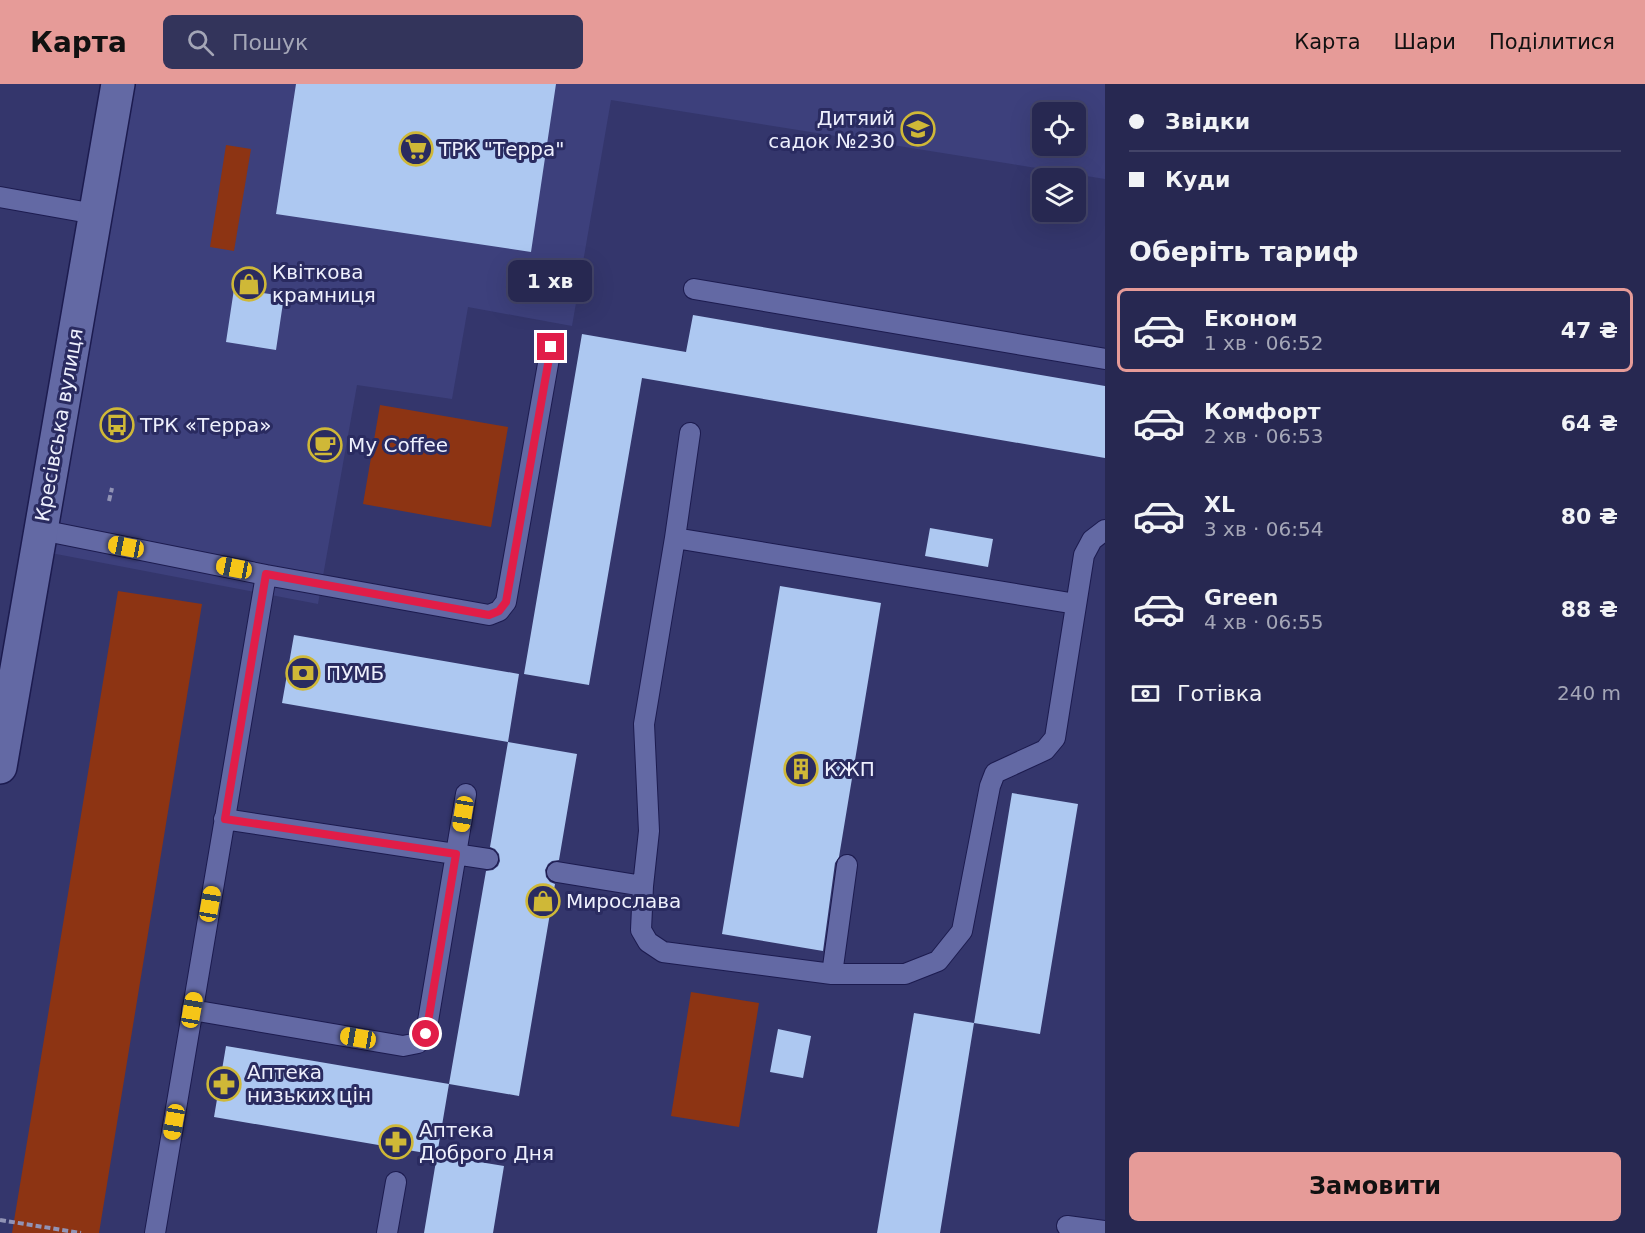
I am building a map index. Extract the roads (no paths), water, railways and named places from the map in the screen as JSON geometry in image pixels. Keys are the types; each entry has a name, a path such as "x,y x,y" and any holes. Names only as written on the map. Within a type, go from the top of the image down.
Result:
{"street":[{"name":"Кресівська вулиця","path":"0,767 4,716 41,530 118,84"}],"lane":[{"path":"0,197 95,214"},
{"path":"694,289 1105,359"},
{"path":"41,530 489,615 499,611 506,602 551,347"},
{"path":"690,433 644,724 649,831 641,930 648,942 663,952 832,974 905,974 938,961 962,931 990,786 995,773 1045,750 1056,738 1084,555 1092,540 1105,530"},
{"path":"675,538 1076,604"},
{"path":"155,1233 266,574"},
{"path":"192,1010 403,1046 418,1043 426,1034 466,794"},
{"path":"225,819 488,859"},
{"path":"832,974 847,865"},
{"path":"557,872 643,886"},
{"path":"387,1233 396,1182"},
{"path":"1067,1226 1105,1232"}],"place":[{"name":"Дитяий садок №230","path":"918,129"},
{"name":"ТРК \"Терра\"","path":"416,149"},
{"name":"Квіткова крамниця","path":"249,284"},
{"name":"ТРК «Терра»","path":"117,425"},
{"name":"My Coffee","path":"325,445"},
{"name":"ПУМБ","path":"303,673"},
{"name":"КЖП","path":"801,769"},
{"name":"Мирослава","path":"543,901"},
{"name":"Аптека низьких цін","path":"224,1084"},
{"name":"Аптека Доброго Дня","path":"396,1142"}]}
